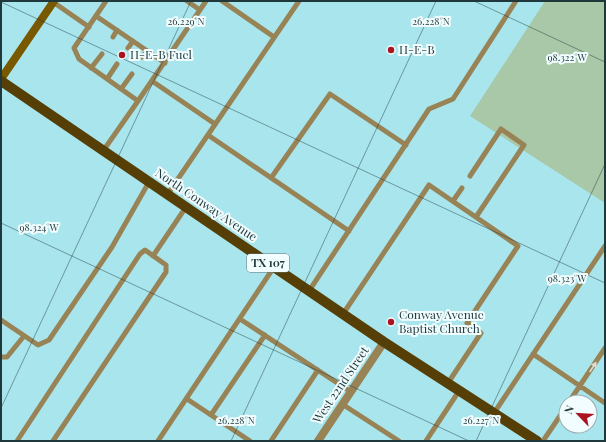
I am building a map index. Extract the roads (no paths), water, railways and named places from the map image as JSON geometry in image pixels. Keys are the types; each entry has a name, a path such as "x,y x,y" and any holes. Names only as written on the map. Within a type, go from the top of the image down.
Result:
{"main road":[{"path":"1,80 53,2"},
{"name":"North Conway Avenue","path":"1,80 274,268 384,342 494,413 532,440"}],"street":[{"name":"West 22nd Street","path":"318,441 384,342"}],"lane":[{"path":"106,1 74,48 79,59 138,101"},
{"path":"187,1 200,10"},
{"path":"103,151 206,1"},
{"path":"222,1 274,37"},
{"path":"167,195 299,1"},
{"path":"308,291 430,109 453,99 516,1"},
{"path":"53,2 88,27"},
{"path":"96,16 164,63"},
{"path":"113,37 117,30"},
{"path":"128,48 133,41"},
{"path":"142,57 147,50"},
{"path":"91,68 102,54"},
{"path":"107,78 117,64"},
{"path":"121,89 132,74"},
{"path":"152,81 215,124"},
{"path":"271,178 330,94 406,145"},
{"path":"470,176 501,129 524,145 476,217"},
{"path":"208,135 349,231"},
{"path":"1,320 38,345 49,340 112,247 149,182"},
{"path":"343,314 429,185 518,246 467,323 481,333 448,383"},
{"path":"453,201 462,188"},
{"path":"153,256 186,207"},
{"path":"494,413 605,246"},
{"path":"17,441 140,254 145,250 166,265 166,272 54,441"},
{"path":"158,441 274,268"},
{"path":"240,319 350,392"},
{"path":"1,357 7,357 24,336"},
{"path":"211,415 265,336"},
{"path":"574,394 605,348"},
{"path":"533,354 605,403"},
{"path":"271,441 318,370"},
{"path":"426,441 459,390"},
{"path":"186,399 250,441"},
{"path":"342,404 399,441"},
{"path":"543,441 558,419"}],"place":[{"name":"H-E-B","path":"391,50"},
{"name":"H-E-B Fuel","path":"122,55"},
{"name":"Conway Avenue Baptist Church","path":"391,322"}]}
